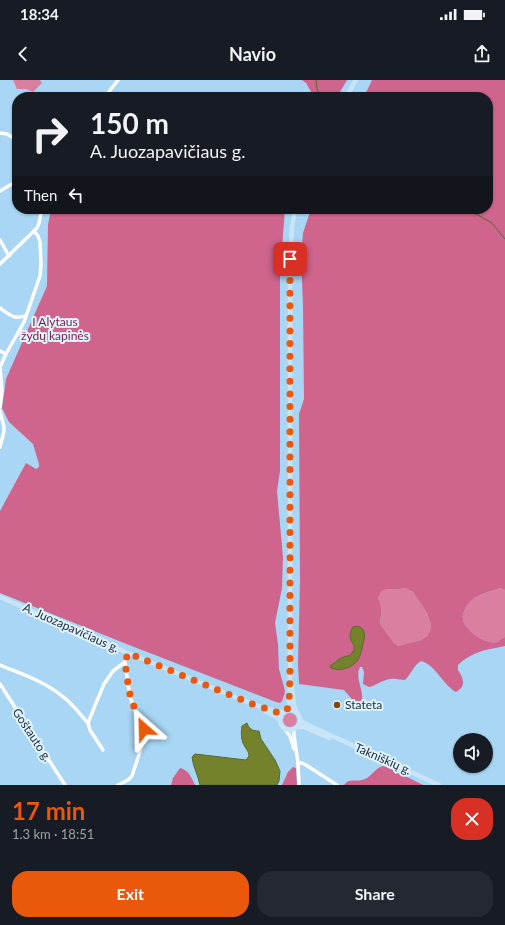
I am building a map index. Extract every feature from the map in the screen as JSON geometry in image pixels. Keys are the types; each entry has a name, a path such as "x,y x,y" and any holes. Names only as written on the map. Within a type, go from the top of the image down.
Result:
{"main road":[{"path":"349,92 356,80"},
{"path":"285,711 289,704 290,676 290,259 294,214"},
{"name":"A. Juozapavičiaus g.","path":"0,597 128,653 252,704 276,712 285,711"},
{"path":"290,676 294,704 300,720 300,724 296,728"},
{"name":"A. Juozapavičiaus g.","path":"252,704 279,719"},
{"path":"296,711 291,709 280,715 279,719 284,728 291,730 304,727 348,744"},
{"path":"300,720 348,744"},
{"name":"Takniškių g.","path":"348,744 439,785"}],"street":[{"path":"109,92 118,80"},
{"path":"0,133 7,134 12,137"},
{"path":"0,191 12,184"},
{"path":"0,264 34,232 39,223 41,214"},
{"path":"0,407 2,391 0,367 26,316 40,276 40,242 38,236 34,232"},
{"path":"0,240 9,256"},
{"path":"0,308 12,316 26,316"},
{"path":"0,351 6,354"},
{"path":"0,411 4,431 0,447"},
{"path":"118,785 130,779 145,736 144,729 130,697 125,662 128,653"},
{"path":"88,723 104,684 113,671 125,662"},
{"path":"0,665 41,683 64,696 88,723 90,730 103,750"},
{"name":"Goštauto g.","path":"0,684 65,785"},
{"path":"284,728 290,736 297,756"},
{"path":"296,728 294,735 299,785"},
{"path":"298,763 302,763 337,785"}],"shaded area":[{"path":"13,80 40,80 42,83 33,92 26,89 17,89"},
{"path":"405,588 413,592 427,613 431,625 427,636 421,640 398,646 380,624 381,608 378,598 380,591"},
{"path":"500,588 505,590 505,637 497,642 492,642 482,639 471,632 464,623 463,617 467,606 475,598 481,594"},
{"path":"357,626 364,632 364,640 358,660 348,668 331,668 330,666 341,658 350,655 354,651 354,646 350,635 353,627"},
{"path":"287,713 293,713 297,717 297,723 293,727 287,727 283,723 283,717"},
{"path":"247,723 254,731 259,731 261,739 275,760 280,771 277,785 200,785 192,757 195,754 246,760 249,754 243,743 241,733 242,726"}],"green space":[{"path":"302,80 347,80 340,92 311,92 306,83"},
{"path":"372,80 505,80 505,590 500,588 481,594 475,598 470,602 464,611 463,619 467,628 482,639 497,642 505,637 505,646 474,654 458,665 458,670 463,679 463,685 456,692 451,689 431,666 421,661 416,665 405,680 388,679 369,687 363,684 364,672 362,667 360,667 358,676 362,699 361,704 356,709 351,698 344,690 299,684 299,414 304,399 301,258 303,233 309,214 493,214 493,92 366,92","holes":["405,588 413,592 427,613 431,625 430,631 427,636 421,640 398,646 380,624 381,608 378,598 381,591","364,636 360,657 358,660 335,662 341,658 352,655 354,649 352,642"]},
{"name":"I Alytaus žydų kapinės","path":"50,214 285,214 280,274 280,471 277,491 283,557 282,588 275,623 279,669 285,692 280,703 0,593 0,511 26,463 36,469 39,467 33,444 9,422 2,408 6,379 47,286 48,225"},
{"path":"383,766 423,785 344,785 349,781 365,779 378,768"},
{"path":"293,767 296,768 297,785 282,785 288,772"},
{"path":"180,768 188,772 195,785 171,785 173,778"}],"waterway":[{"path":"316,80 318,92"},
{"path":"476,214 492,223 505,239"}],"place":[{"name":"Stateta","path":"337,705"}],"route":[{"path":"144,729 136,713 129,691 125,662 128,653 252,704 276,712 283,712 287,710 289,704 290,259"}]}
